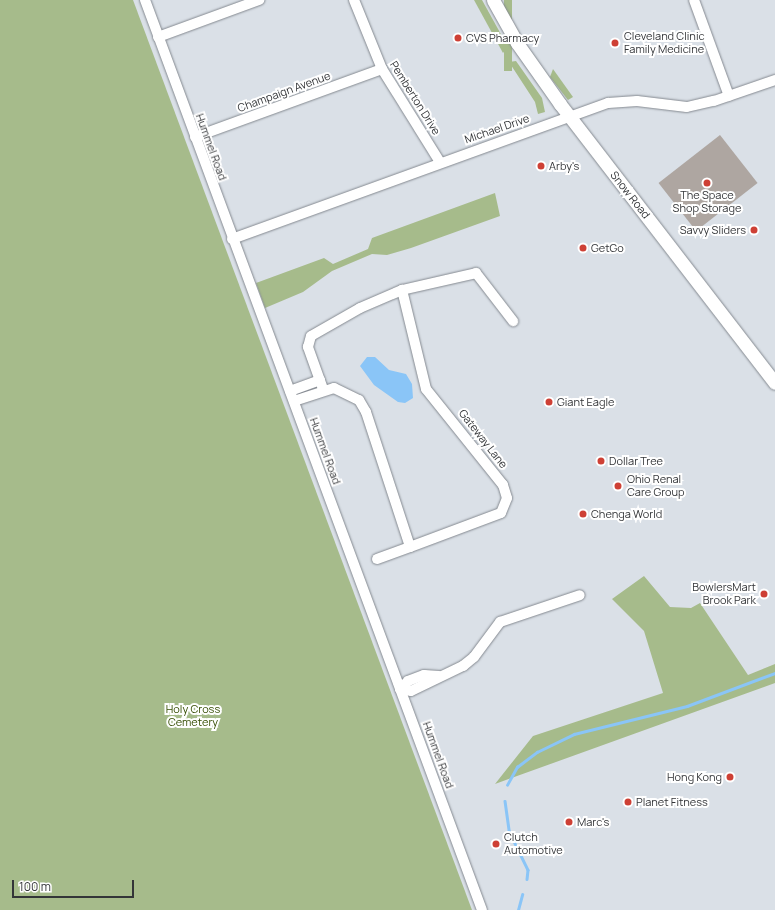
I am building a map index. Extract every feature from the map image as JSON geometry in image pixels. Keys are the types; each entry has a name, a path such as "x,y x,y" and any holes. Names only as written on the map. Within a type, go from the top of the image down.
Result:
{"main road":[{"name":"Snow Road","path":"493,0 516,43 569,116 775,383"}],"street":[{"name":"Hummel Road","path":"145,0 232,239 292,396 482,910"},
{"path":"158,37 259,0"},
{"name":"Pemberton Drive","path":"354,0 382,69 440,162"},
{"path":"694,0 730,96"},
{"name":"Champaign Avenue","path":"195,137 382,69"},
{"name":"Michael Drive","path":"232,239 569,116 621,102 687,107 730,96 775,80"},
{"path":"322,385 308,347 311,336 360,308 402,290 476,273 513,321"},
{"name":"Gateway Lane","path":"377,559 501,513 507,498 503,485 426,389 402,290"},
{"path":"292,396 322,385 342,389 359,400 366,412 410,547"},
{"path":"400,689 408,681 424,675 439,676 456,670 472,659 500,622 580,595"}],"green space":[{"name":"Holy Cross Cemetery","path":"0,0 133,0 472,910 0,910"},
{"path":"474,0 482,0 508,47 503,53"},
{"path":"504,0 512,0 512,71 504,71"},
{"path":"516,61 542,98 545,112 538,114 535,102 509,62"},
{"path":"553,69 573,97 568,100 550,77"},
{"path":"495,193 500,216 411,248 387,255 372,254 332,271 303,292 265,308 256,283 324,258 333,264 368,249 372,238"},
{"path":"644,576 670,607 691,608 700,603 748,675 775,664 775,683 495,784 533,736 663,693 644,631 612,599"}],"water":[{"path":"367,357 375,357 389,370 406,374 412,384 413,398 405,403 398,402 374,385 360,366"}],"building":[{"name":"The Space Shop Storage","path":"720,135 758,183 696,231 659,183"}],"waterway":[{"path":"507,785 517,767 537,752 574,734 687,706 775,673"},
{"path":"505,801 509,831 528,870 527,879"},
{"path":"518,910 522,895"}],"place":[{"name":"CVS Pharmacy","path":"458,38"},
{"name":"Cleveland Clinic Family Medicine","path":"615,43"},
{"name":"Arby's","path":"541,166"},
{"name":"The Space Shop Storage","path":"707,183"},
{"name":"Savvy Sliders","path":"754,230"},
{"name":"GetGo","path":"583,248"},
{"name":"Giant Eagle","path":"549,402"},
{"name":"Dollar Tree","path":"601,461"},
{"name":"Ohio Renal Care Group","path":"618,486"},
{"name":"Chenga World","path":"583,514"},
{"name":"BowlersMart Brook Park","path":"764,594"},
{"name":"Hong Kong","path":"730,777"},
{"name":"Planet Fitness","path":"628,802"},
{"name":"Marc's","path":"569,822"},
{"name":"Clutch Automotive","path":"496,844"}]}
